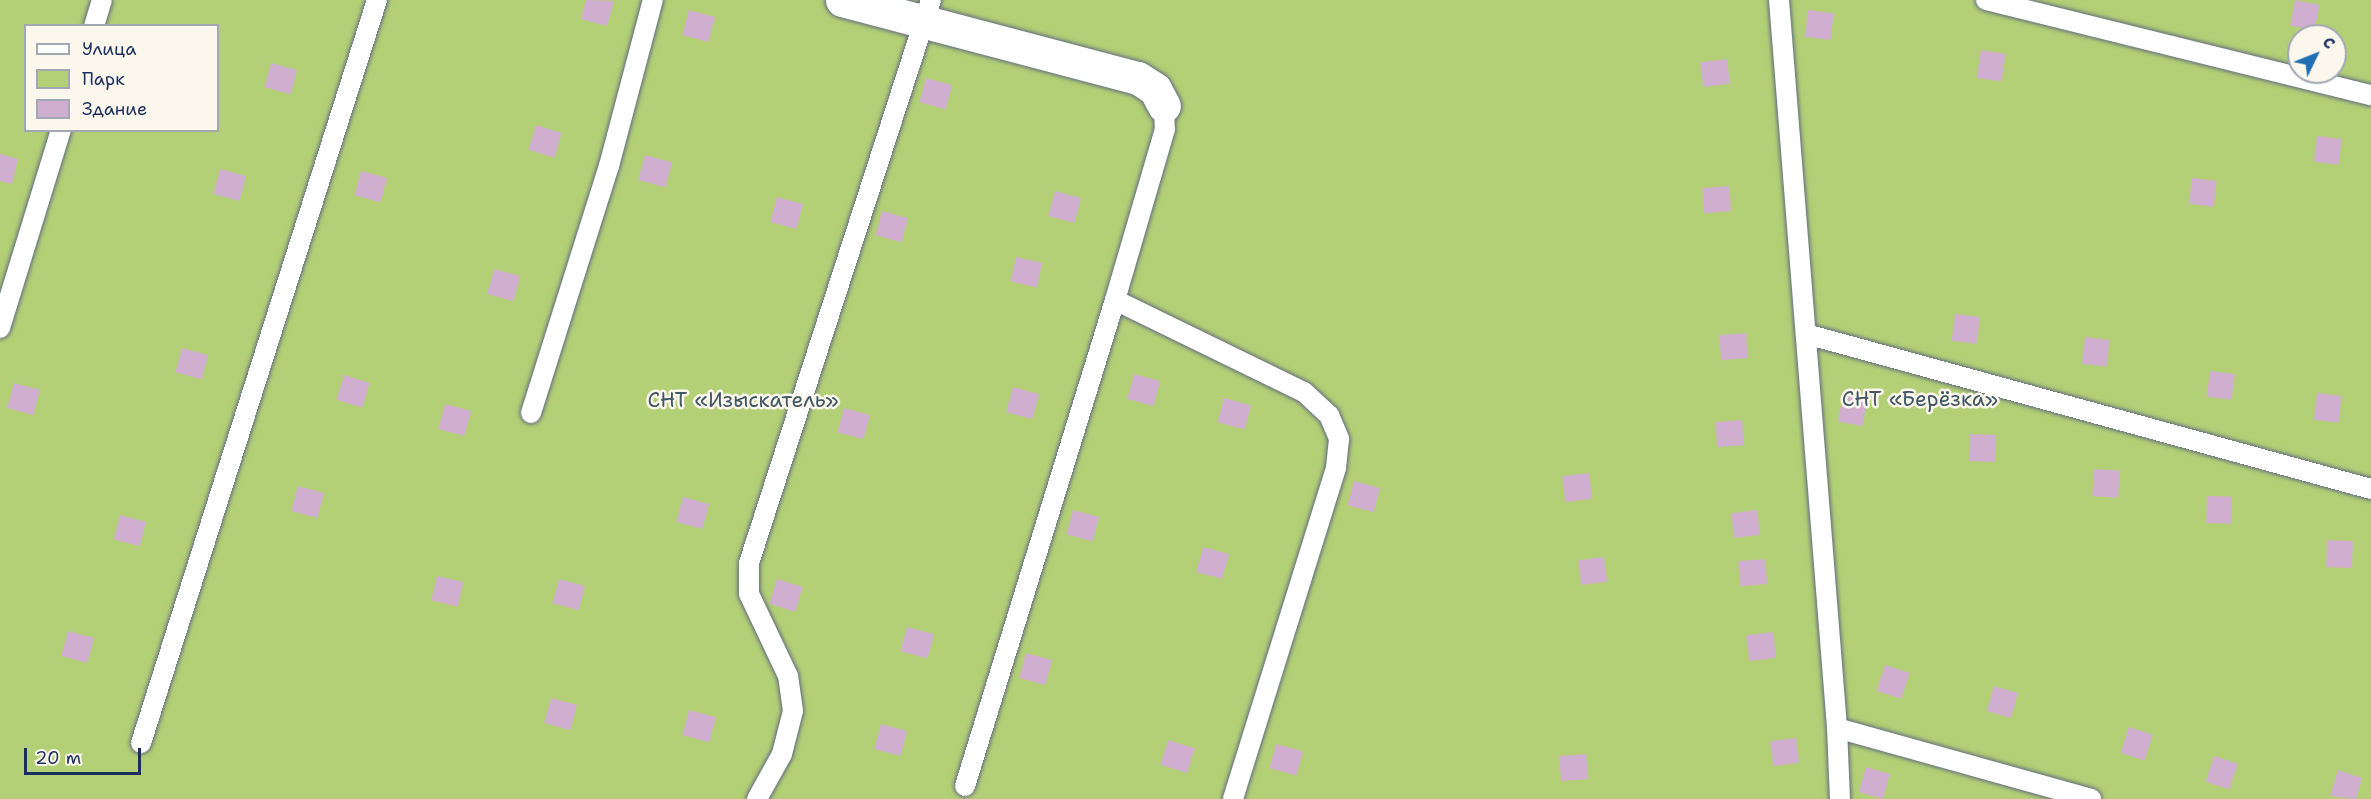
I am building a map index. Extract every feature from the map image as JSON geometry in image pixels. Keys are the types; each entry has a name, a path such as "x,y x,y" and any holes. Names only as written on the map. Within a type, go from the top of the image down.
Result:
{"street":[{"path":"842,0 928,11 1138,78 1155,89 1164,106"}],"lane":[{"path":"95,24 102,0"},
{"path":"141,743 377,0"},
{"path":"531,413 609,166 653,0"},
{"path":"1779,0 1837,729 1840,799"},
{"path":"1986,0 2371,96"},
{"path":"757,799 782,754 793,711 788,676 749,594 749,562 928,11"},
{"path":"965,786 1115,300 1165,129 1164,106"},
{"path":"0,328 60,132"},
{"path":"1115,300 1304,392 1329,415 1339,438 1336,468 1233,799"},
{"path":"1806,334 2371,489"},
{"path":"1837,729 2091,799"}],"green space":[{"name":"СНТ «Изыскатель»","path":"0,0 2371,0 2371,799 0,799"}],"building":[{"path":"586,0 614,1 607,26 581,19"},
{"path":"2295,0 2320,5 2316,24 2290,24"},
{"path":"689,10 715,17 708,42 682,35"},
{"path":"1808,10 1834,13 1831,40 1805,37"},
{"path":"1981,50 2006,54 2001,82 1977,78"},
{"path":"1727,59 1730,84 1703,87 1700,62"},
{"path":"271,63 297,70 291,94 265,87"},
{"path":"926,78 952,85 946,109 920,102"},
{"path":"536,125 562,133 554,158 528,150"},
{"path":"2317,136 2342,139 2339,165 2314,162"},
{"path":"0,154 18,159 12,184 0,181"},
{"path":"645,155 672,162 665,187 638,180"},
{"path":"220,169 246,176 239,201 213,194"},
{"path":"361,171 387,178 381,202 355,195"},
{"path":"2192,178 2217,181 2214,207 2189,204"},
{"path":"1729,186 1731,211 1704,213 1702,188"},
{"path":"1055,191 1081,198 1074,223 1048,216"},
{"path":"777,197 803,204 796,229 770,222"},
{"path":"882,211 908,218 902,242 876,235"},
{"path":"1016,257 1042,263 1037,287 1010,281"},
{"path":"494,269 520,276 513,301 487,294"},
{"path":"1955,314 1980,317 1977,344 1952,341"},
{"path":"1746,333 1748,358 1721,360 1719,335"},
{"path":"2085,337 2110,340 2107,367 2082,364"},
{"path":"182,348 208,355 202,379 176,372"},
{"path":"2210,371 2235,374 2232,400 2207,397"},
{"path":"1134,374 1160,381 1153,406 1127,399"},
{"path":"344,375 370,383 362,408 336,400"},
{"path":"14,383 40,390 33,415 7,408"},
{"path":"1013,387 1039,394 1032,419 1006,412"},
{"path":"2317,393 2342,396 2339,423 2314,420"},
{"path":"1843,395 1868,400 1862,426 1838,422"},
{"path":"1224,398 1251,405 1245,429 1218,422"},
{"path":"445,404 471,411 464,436 438,429"},
{"path":"844,408 870,415 864,439 838,432"},
{"path":"1742,420 1744,445 1717,447 1715,422"},
{"path":"1970,434 1996,435 1995,462 1969,461"},
{"path":"2094,469 2120,471 2118,498 2092,496"},
{"path":"1589,473 1592,499 1565,502 1562,476"},
{"path":"1354,481 1380,488 1374,512 1348,505"},
{"path":"298,486 324,493 317,518 291,511"},
{"path":"2207,496 2232,497 2231,524 2206,523"},
{"path":"683,497 709,504 702,529 676,522"},
{"path":"1073,510 1099,517 1093,541 1067,534"},
{"path":"1757,510 1760,535 1734,538 1731,513"},
{"path":"120,515 146,522 140,546 114,539"},
{"path":"2327,540 2353,541 2352,568 2326,567"},
{"path":"1203,547 1229,554 1222,579 1196,572"},
{"path":"1604,557 1607,582 1581,585 1578,560"},
{"path":"1765,559 1767,584 1740,586 1738,561"},
{"path":"437,576 463,582 458,606 431,600"},
{"path":"559,579 585,586 579,610 553,603"},
{"path":"777,579 803,587 795,612 769,604"},
{"path":"907,627 934,634 928,658 901,651"},
{"path":"68,631 94,638 87,663 61,656"},
{"path":"1773,632 1776,658 1749,661 1746,635"},
{"path":"1026,653 1052,660 1045,685 1019,678"},
{"path":"1885,665 1910,673 1901,699 1877,691"},
{"path":"1994,686 2018,693 2011,718 1987,711"},
{"path":"551,698 577,705 570,730 544,723"},
{"path":"689,710 716,717 709,742 682,735"},
{"path":"881,724 907,731 900,756 874,749"},
{"path":"2129,727 2153,735 2144,760 2121,753"},
{"path":"1796,738 1799,763 1773,766 1770,741"},
{"path":"1168,740 1195,748 1187,773 1160,765"},
{"path":"1276,744 1303,751 1297,775 1270,768"},
{"path":"1586,754 1588,779 1561,781 1559,756"},
{"path":"2214,756 2238,764 2229,789 2206,782"},
{"path":"1866,767 1890,774 1883,799 1859,792"},
{"path":"2338,770 2362,778 2356,799 2330,796"}],"park label":[{"name":"СНТ «Берёзка»","path":"1920,399"}]}
